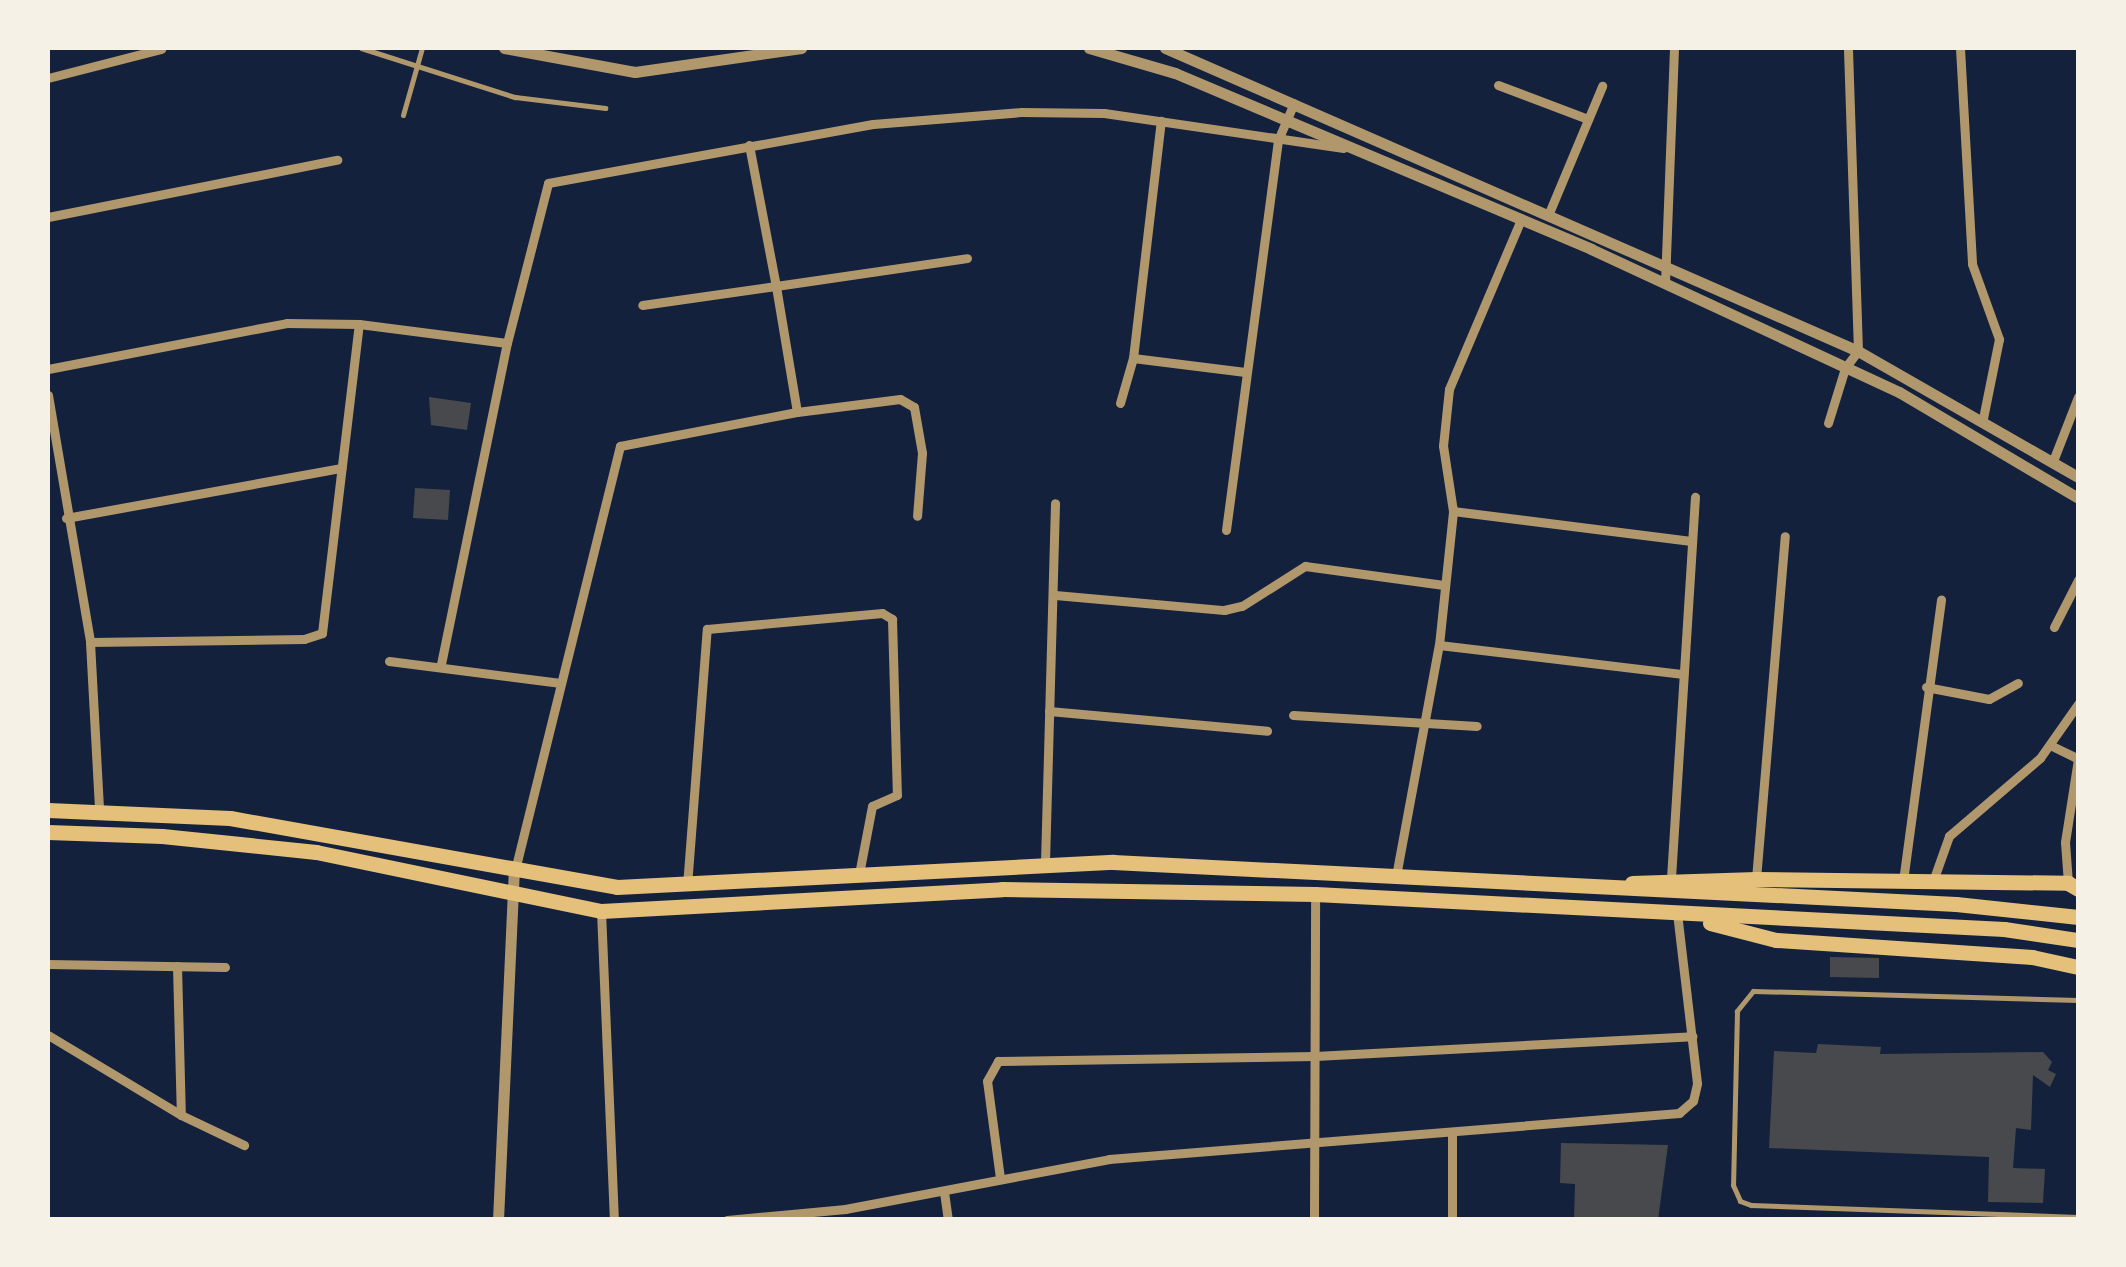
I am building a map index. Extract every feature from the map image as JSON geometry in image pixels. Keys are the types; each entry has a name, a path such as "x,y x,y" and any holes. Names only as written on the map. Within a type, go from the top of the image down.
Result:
{"highway":[{"path":"48,810 100,809 326,832 514,872 617,887 687,886 1044,862 1603,887 2078,917"},
{"path":"48,832 162,836 316,852 509,897 600,911 1002,890 1315,894 2038,932 2078,940"},
{"path":"1603,887 1671,878 2075,885"},
{"path":"1684,915 1776,940 2032,957 2078,968"}],"street":[{"path":"504,48 635,72 801,48"},
{"path":"1089,48 1149,63 1664,283 1931,409 2078,498"},
{"path":"1165,48 1858,351 1982,418 2078,477"},
{"path":"1664,283 1668,265 1674,48"},
{"path":"1828,423 1845,368 1858,351 1848,48"},
{"path":"1960,48 1972,264 1999,339 1982,418"},
{"path":"48,78 161,49"},
{"path":"1498,85 1588,119"},
{"path":"1549,214 1602,86"},
{"path":"1226,530 1278,140 1294,102"},
{"path":"442,664 540,198 548,184 873,124 1021,112 1160,121 1358,150"},
{"path":"1120,403 1133,358 1160,121"},
{"path":"750,145 796,412"},
{"path":"48,217 337,160"},
{"path":"1396,876 1440,645 1453,511 1443,446 1449,389 1521,219"},
{"path":"642,306 967,258"},
{"path":"48,369 287,323 359,324 508,343"},
{"path":"90,642 317,636 325,623 359,324"},
{"path":"1133,358 1246,372"},
{"path":"48,395 90,642 100,809"},
{"path":"2054,461 2078,397"},
{"path":"498,1220 509,897 622,442 885,400 910,404 922,453 917,516"},
{"path":"66,518 342,468"},
{"path":"1671,878 1695,498"},
{"path":"1044,862 1056,595 1055,503"},
{"path":"1453,511 1691,541"},
{"path":"1756,879 1786,536"},
{"path":"1056,595 1224,610 1242,606 1305,566 1444,586"},
{"path":"2054,627 2078,580"},
{"path":"1902,884 1926,687 1941,600"},
{"path":"687,886 707,629 882,612 892,620 896,795 872,806 859,874"},
{"path":"1440,645 1683,674"},
{"path":"389,661 442,664 561,683"},
{"path":"1926,687 1988,699 2018,682"},
{"path":"1932,884 1949,836 2050,745 2078,704"},
{"path":"1049,712 1267,731"},
{"path":"1293,716 1477,726"},
{"path":"2050,745 2078,759 2065,842 2075,885"},
{"path":"1314,1220 1315,894"},
{"path":"600,911 614,1220"},
{"path":"728,1220 794,1216 944,1192 1109,1159 1452,1136 1679,1114 1696,1092 1684,915"},
{"path":"48,964 225,967"},
{"path":"178,966 181,1115"},
{"path":"48,1035 181,1115 244,1144"},
{"path":"1000,1178 988,1080 998,1061 1315,1056 1692,1036"},
{"path":"1452,1136 1452,1220"},
{"path":"944,1192 948,1220"}],"lane":[{"path":"361,48 527,100 606,108"},
{"path":"403,114 422,48"},
{"path":"2078,1000 1753,992 1738,1011 1732,1185 1740,1201 1751,1205 2078,1217"}],"building":[{"path":"429,397 471,403 467,430 431,425"},
{"path":"415,488 450,490 448,520 413,518"},
{"path":"1830,957 1879,958 1879,978 1830,977"},
{"path":"1818,1044 1881,1047 1880,1054 2043,1052 2052,1062 2048,1070 2056,1074 2050,1087 2033,1075 2031,1130 2016,1128 2013,1168 2045,1169 2043,1203 1988,1202 1989,1157 1769,1148 1774,1051 1816,1053"},
{"path":"1561,1143 1668,1145 1658,1220 1574,1220 1575,1184 1560,1183"}]}
